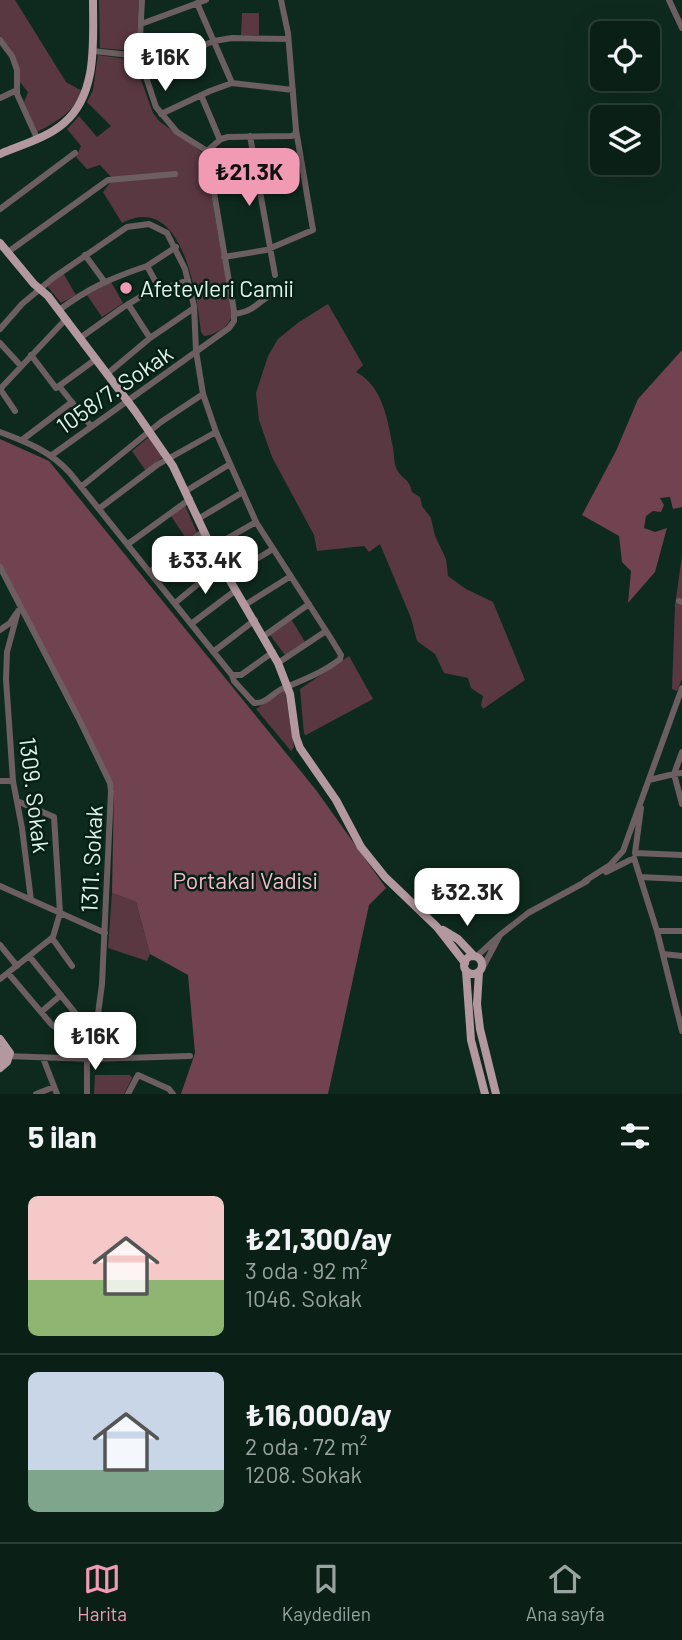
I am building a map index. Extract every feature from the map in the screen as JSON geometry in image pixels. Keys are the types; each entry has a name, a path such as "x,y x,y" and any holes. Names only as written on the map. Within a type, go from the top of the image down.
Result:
{"main road":[{"path":"0,154 63,125 78,109 88,86 93,51 93,0"},
{"path":"0,243 59,310 169,458 212,547 278,663 288,687 297,742 336,800 361,847 384,877 438,927 458,939 482,963 477,1004 480,1029 496,1094"},
{"path":"438,927 466,967 474,974 481,970"},
{"path":"475,956 468,958 466,967 471,1040 485,1094"},
{"path":"0,1039 4,1055 0,1068"}],"street":[{"path":"142,0 139,55 142,69 161,114 177,132 207,151 235,314"},
{"path":"141,24 206,0"},
{"path":"224,257 270,248 313,230 296,130 288,39 281,0"},
{"path":"669,0 682,28"},
{"path":"197,3 232,83"},
{"path":"142,69 214,41 239,38 288,39"},
{"path":"0,41 12,56 17,70 17,90 37,138"},
{"path":"93,51 139,55"},
{"path":"161,114 232,83 293,90"},
{"path":"0,97 17,90"},
{"path":"201,95 220,140"},
{"path":"207,151 220,140 250,136 291,136 295,135 296,130"},
{"path":"250,136 275,275"},
{"path":"0,209 75,153"},
{"path":"8,252 108,180 175,174"},
{"path":"0,328 40,289 127,227 137,224 162,229 176,247 188,280 194,308 196,352 203,394 216,432 256,522 341,657 259,704 251,700 82,486 52,455 0,432"},
{"path":"59,310 104,281 147,266 176,247"},
{"path":"85,255 104,281"},
{"path":"147,266 160,290 188,280"},
{"path":"80,338 158,286"},
{"name":"1058/7. Sokak","path":"52,455 229,328 235,314 251,312 267,296 276,292"},
{"path":"128,304 150,338"},
{"path":"107,374 150,338 194,308"},
{"path":"15,411 0,389 66,319"},
{"path":"0,343 21,366"},
{"path":"31,355 56,388 96,359"},
{"path":"60,386 91,426"},
{"path":"82,486 161,422 203,394"},
{"path":"22,440 72,402"},
{"path":"100,508 169,458 216,432"},
{"path":"128,544 230,464"},
{"path":"198,519 243,492"},
{"path":"212,547 256,522"},
{"path":"150,572 204,531"},
{"path":"228,576 273,550"},
{"path":"175,603 222,565"},
{"name":"1311. Sokak","path":"0,567 110,783 105,933 87,1094"},
{"path":"245,605 291,576"},
{"path":"191,624 236,590"},
{"name":"1309. Sokak","path":"19,601 7,652 6,679 13,781 31,901"},
{"path":"264,636 309,604"},
{"path":"0,630 10,623 18,611"},
{"path":"212,652 255,620"},
{"path":"278,663 326,631"},
{"path":"232,675 239,676 273,652"},
{"path":"586,881 610,865 622,851 682,688"},
{"path":"682,752 678,774 682,804"},
{"path":"649,780 678,774"},
{"path":"0,781 13,781"},
{"path":"633,857 643,793"},
{"path":"0,979 52,938 60,913 54,817 17,802"},
{"path":"622,851 630,848 640,877 657,931 682,1031"},
{"path":"475,956 528,913 633,857 682,855"},
{"path":"640,877 682,879"},
{"path":"0,886 105,933"},
{"path":"657,931 682,931"},
{"path":"481,970 500,935"},
{"path":"52,938 72,966"},
{"path":"0,945 17,966"},
{"path":"663,954 682,956"},
{"path":"29,956 76,1014 96,1027"},
{"path":"8,972 52,1026 91,1056"},
{"path":"41,1012 61,995"},
{"path":"4,1055 43,1058 190,1056"},
{"path":"36,1094 55,1090 43,1058"},
{"path":"128,1094 138,1075 173,1094"}],"shaded area":[{"path":"0,0 15,0 66,82 82,91 64,116 37,132 24,102 28,92 19,81 14,54 0,36"},
{"path":"99,0 139,0 136,49 100,48"},
{"path":"242,13 259,13 259,35 241,35"},
{"path":"98,55 134,60 153,113 159,121 202,152 205,158 232,314 225,326 213,334 204,336 201,332 190,272 172,233 159,221 142,217 122,223 103,192 113,179 100,165 87,169 76,157 81,146 67,129 79,116 97,137 111,126 87,102 93,90"},
{"path":"63,273 76,295 61,303 47,286"},
{"path":"111,282 123,303 102,317 87,295"},
{"path":"328,304 363,365 356,372 372,386 383,405 396,468 412,492 420,497 422,506 431,518 435,536 446,559 448,576 466,589 493,602 525,680 483,709 483,696 471,688 468,678 444,673 435,654 417,641 411,618 380,544 369,552 364,546 317,551 314,535 272,457 259,420 256,393 268,356 278,339"},
{"path":"149,437 163,457 146,471 132,451"},
{"path":"185,505 197,533 187,540 171,516"},
{"path":"682,556 682,679 677,691 672,689 675,605"},
{"path":"291,619 305,642 285,655 270,635"},
{"path":"349,656 373,699 304,734 300,689"},
{"path":"285,690 294,747 291,751 256,709"},
{"path":"112,893 136,902 150,954 147,961 108,948"},
{"path":"95,1075 130,1075 132,1078 124,1094 94,1094"}],"green space":[{"path":"682,350 682,507 673,509 670,497 660,498 664,505 661,512 653,511 646,516 644,528 655,532 667,528 655,572 628,603 631,571 622,562 619,536 582,515 616,451 638,399"},
{"name":"Portakal Vadisi","path":"0,439 49,461 316,790 386,888 369,905 328,1094 181,1094 195,1053 188,975 150,954 136,902 112,893 114,789 0,565"}],"place":[{"name":"Afetevleri Camii","path":"126,288"}]}
